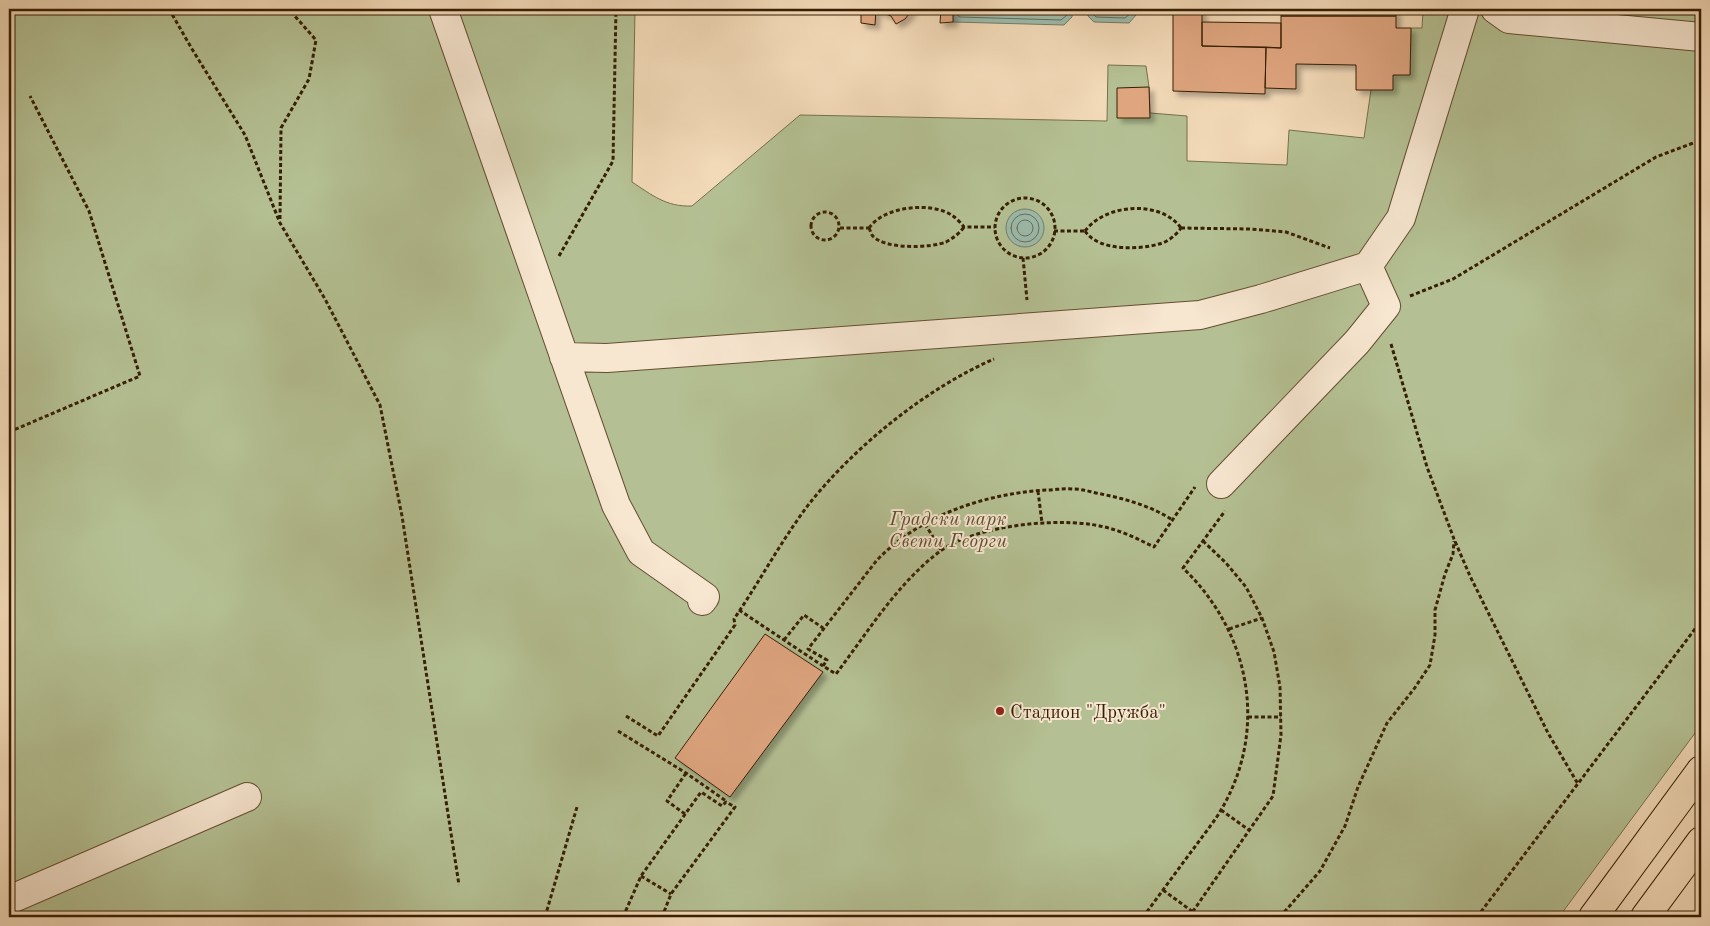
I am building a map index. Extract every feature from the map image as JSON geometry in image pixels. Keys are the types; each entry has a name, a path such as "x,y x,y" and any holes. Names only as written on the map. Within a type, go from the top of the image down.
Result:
{"main road":[{"path":"1593,917 1701,770"},
{"path":"1645,917 1701,841"}],"lane":[{"path":"444,9 616,505 641,552 705,597 702,601"},
{"path":"564,357 607,358 1200,315 1262,299 1368,266 1401,218 1465,9"},
{"path":"1495,9 1510,19 1701,37"},
{"path":"1216,490 1357,342 1386,306 1368,266"},
{"path":"9,900 247,798"}],"path":[{"path":"170,9 192,49 245,135 280,223 325,299 380,405 402,516 459,885"},
{"path":"280,223 281,128 309,79 316,40 293,14 295,9"},
{"path":"541,290 613,161 616,9"},
{"path":"9,432 140,376 89,211 30,96"},
{"path":"1578,784 1548,733 1470,576 1454,539 1427,467 1400,381 1391,343 1386,306 1453,279 1656,157 1701,140"},
{"path":"1024,198 1034,200 1049,210 1053,218 1054,230 1049,246 1043,252 1035,256 1023,258 1008,253 1001,246 995,227 996,220 1007,204 1024,198"},
{"path":"869,228 874,222 886,215 908,208 939,210 952,215 964,227 995,227"},
{"path":"1054,230 1085,230 1091,223 1103,216 1125,209 1156,211 1170,216 1181,228 1250,229 1286,232 1322,244 1368,266"},
{"path":"826,211 834,214 839,221 840,228 834,236 827,240 819,239 812,234 810,226 812,218 818,212 826,211"},
{"path":"869,228 873,236 883,242 904,246 919,246 944,243 954,237 964,227"},
{"path":"840,228 869,228"},
{"path":"1085,230 1090,238 1100,243 1122,247 1136,247 1161,244 1177,234 1181,228"},
{"path":"1023,258 1029,326"},
{"path":"626,716 658,736 734,625 734,619 739,610 784,539 810,503 860,451 933,392 972,368 998,357"},
{"path":"823,666 827,660 808,649 877,560 889,548 925,524 952,511 982,500 1025,491 1074,488 1118,498 1160,512 1171,519"},
{"path":"739,610 836,674 898,590 941,550 994,529 1042,523 1074,522 1111,528 1154,547 1171,519 1216,490"},
{"path":"1143,917 1221,810 1240,771 1248,732 1247,692 1241,661 1229,629 1216,606 1198,582 1183,568 1204,542 1216,490"},
{"path":"1038,491 1042,523"},
{"path":"925,524 941,550"},
{"path":"1280,917 1320,871 1345,826 1358,787 1387,723 1430,665 1435,635 1435,610 1453,554 1454,539"},
{"path":"1189,917 1273,796 1282,735 1280,687 1274,652 1262,618 1246,587 1226,563 1204,542"},
{"path":"784,640 804,614 823,628"},
{"path":"1229,629 1262,618"},
{"path":"1477,917 1701,621"},
{"path":"1248,718 1281,718"},
{"path":"618,731 686,773 734,807 671,894 662,917"},
{"path":"685,814 667,801 686,773"},
{"path":"623,917 641,876 701,792 722,806 726,802"},
{"path":"544,917 577,807"},
{"path":"1221,810 1249,830"},
{"path":"641,876 671,894"},
{"path":"1163,890 1193,912"}],"green space":[{"name":"Градски парк Свети Георги","path":"9,9 635,9 632,182 653,196 667,202 692,206 800,115 1107,121 1108,65 1146,66 1150,113 1187,116 1187,161 1287,165 1289,130 1364,138 1371,90 1393,75 1410,74 1411,28 1422,28 1423,11 1437,11 1438,9 1701,9 1701,725 1559,917 9,917"}],"water":[{"path":"953,9 1072,9 1072,17 1064,25 953,22"},
{"path":"1088,9 1136,9 1136,15 1129,23 1094,22 1088,16"},
{"path":"1025,209 1039,214 1044,228 1039,242 1025,247 1011,242 1006,228 1011,214"}],"building":[{"path":"861,9 913,9 905,19 896,24 891,16 876,10 875,25 861,23"},
{"path":"941,9 953,9 953,22 940,23"},
{"path":"1173,9 1202,9 1202,46 1266,47 1265,94 1173,91"},
{"path":"1281,9 1396,9 1396,16 1281,16"},
{"path":"1281,16 1396,16 1396,28 1411,28 1410,75 1393,75 1393,90 1356,90 1356,65 1296,64 1296,89 1265,88 1266,47 1281,48"},
{"path":"1202,22 1281,23 1281,48 1202,46"},
{"path":"1149,87 1150,118 1117,118 1117,88"},
{"path":"765,634 823,672 730,797 675,758"}],"place":[{"name":"Стадион \"Дружба\"","path":"1000,711"}]}
